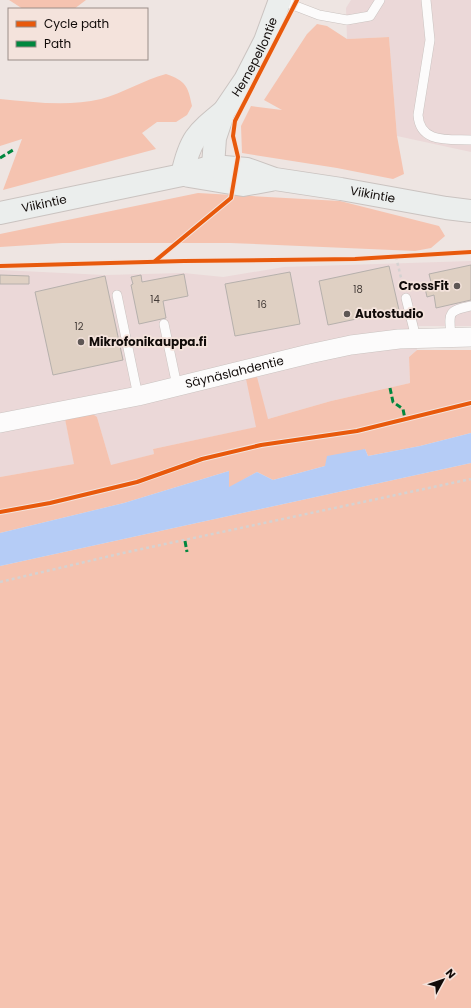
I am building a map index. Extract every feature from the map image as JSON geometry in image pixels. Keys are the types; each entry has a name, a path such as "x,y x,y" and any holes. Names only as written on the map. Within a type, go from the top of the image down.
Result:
{"main road":[{"name":"Hernepellontie","path":"213,166 215,138 224,111 245,80 265,41 280,0"},
{"name":"Hernepellontie","path":"182,175 187,151 200,131 224,111"},
{"name":"Viikintie","path":"0,213 182,175 213,166 247,170 275,179 334,187 471,211"},
{"name":"Viikintie","path":"182,175 243,185 275,179"}],"street":[{"name":"Säynäslahdentie","path":"0,423 138,396 351,345 416,338 451,336 471,337"}],"lane":[{"path":"280,0 319,15 347,20 370,16 380,0"},
{"path":"426,0 430,40 418,115 418,125 429,136 442,139 471,140"},
{"path":"117,295 138,396"},
{"path":"406,298 416,338"},
{"path":"451,336 449,316 451,312 471,306"},
{"path":"164,324 177,386"}],"path":[{"path":"396,256 406,298"},
{"path":"389,257 404,256"},
{"path":"0,582 123,553 471,479"}],"shaded area":[{"path":"9,0 86,0 75,8 21,8"},
{"path":"351,0 471,0 471,152 397,136 389,37 347,39 346,8"},
{"path":"317,24 327,26 347,39 389,37 397,136 404,174 393,179 337,168 242,153 241,126 251,106 282,110 264,100 307,34"},
{"path":"166,74 178,79 185,85 192,106 187,115 176,122 157,122 142,133 156,149 3,190 22,139 0,146 0,99 50,103 76,103 101,99"},
{"path":"198,193 340,201 439,226 445,236 431,248 415,251 230,243 62,243 0,247 0,234"},
{"path":"471,261 471,326 413,326 417,350 409,357 410,383 331,401 268,419 257,427 153,449 154,454 111,466 97,417 65,419 75,464 0,477 0,270 105,275 183,273 223,277 284,267"},
{"path":"417,350 471,350 471,433 420,446 368,456 365,449 325,466 273,480 257,472 229,488 229,471 124,503 0,533 0,477 74,464 65,419 91,413 97,417 111,465 154,454 153,449 256,427 246,379 257,377 268,419 331,401 410,383 409,357"},
{"path":"471,463 471,1008 0,1008 0,566"}],"water":[{"path":"471,433 471,463 0,566 0,533 124,503 229,471 229,487 257,472 273,480 325,466 327,456 365,449 368,456 420,446"}],"building":[{"path":"471,265 471,300 436,308 434,295 427,297 425,288 432,286 429,274"},
{"path":"389,266 399,310 328,325 319,281"},
{"path":"290,272 300,324 235,336 225,284"},
{"path":"184,274 188,296 163,301 166,318 139,324 131,285 133,284 131,277 141,275 142,282"},
{"path":"0,275 29,276 29,284 0,284"},
{"path":"105,276 123,360 53,375 35,292"}],"marked path":[{"path":"0,158 13,150"},
{"path":"390,388 393,402 403,409 405,419"},
{"path":"185,541 187,552"}],"cycle path":[{"path":"155,261 231,198 238,157 233,136 235,121 297,0"},
{"path":"0,266 184,261 355,259 471,252"},
{"path":"0,512 50,503 137,482 202,459 261,445 357,431 471,403"}],"place":[{"name":"CrossFit","path":"457,286"},
{"name":"Autostudio","path":"347,314"},
{"name":"Mikrofonikauppa.fi","path":"81,342"}]}
